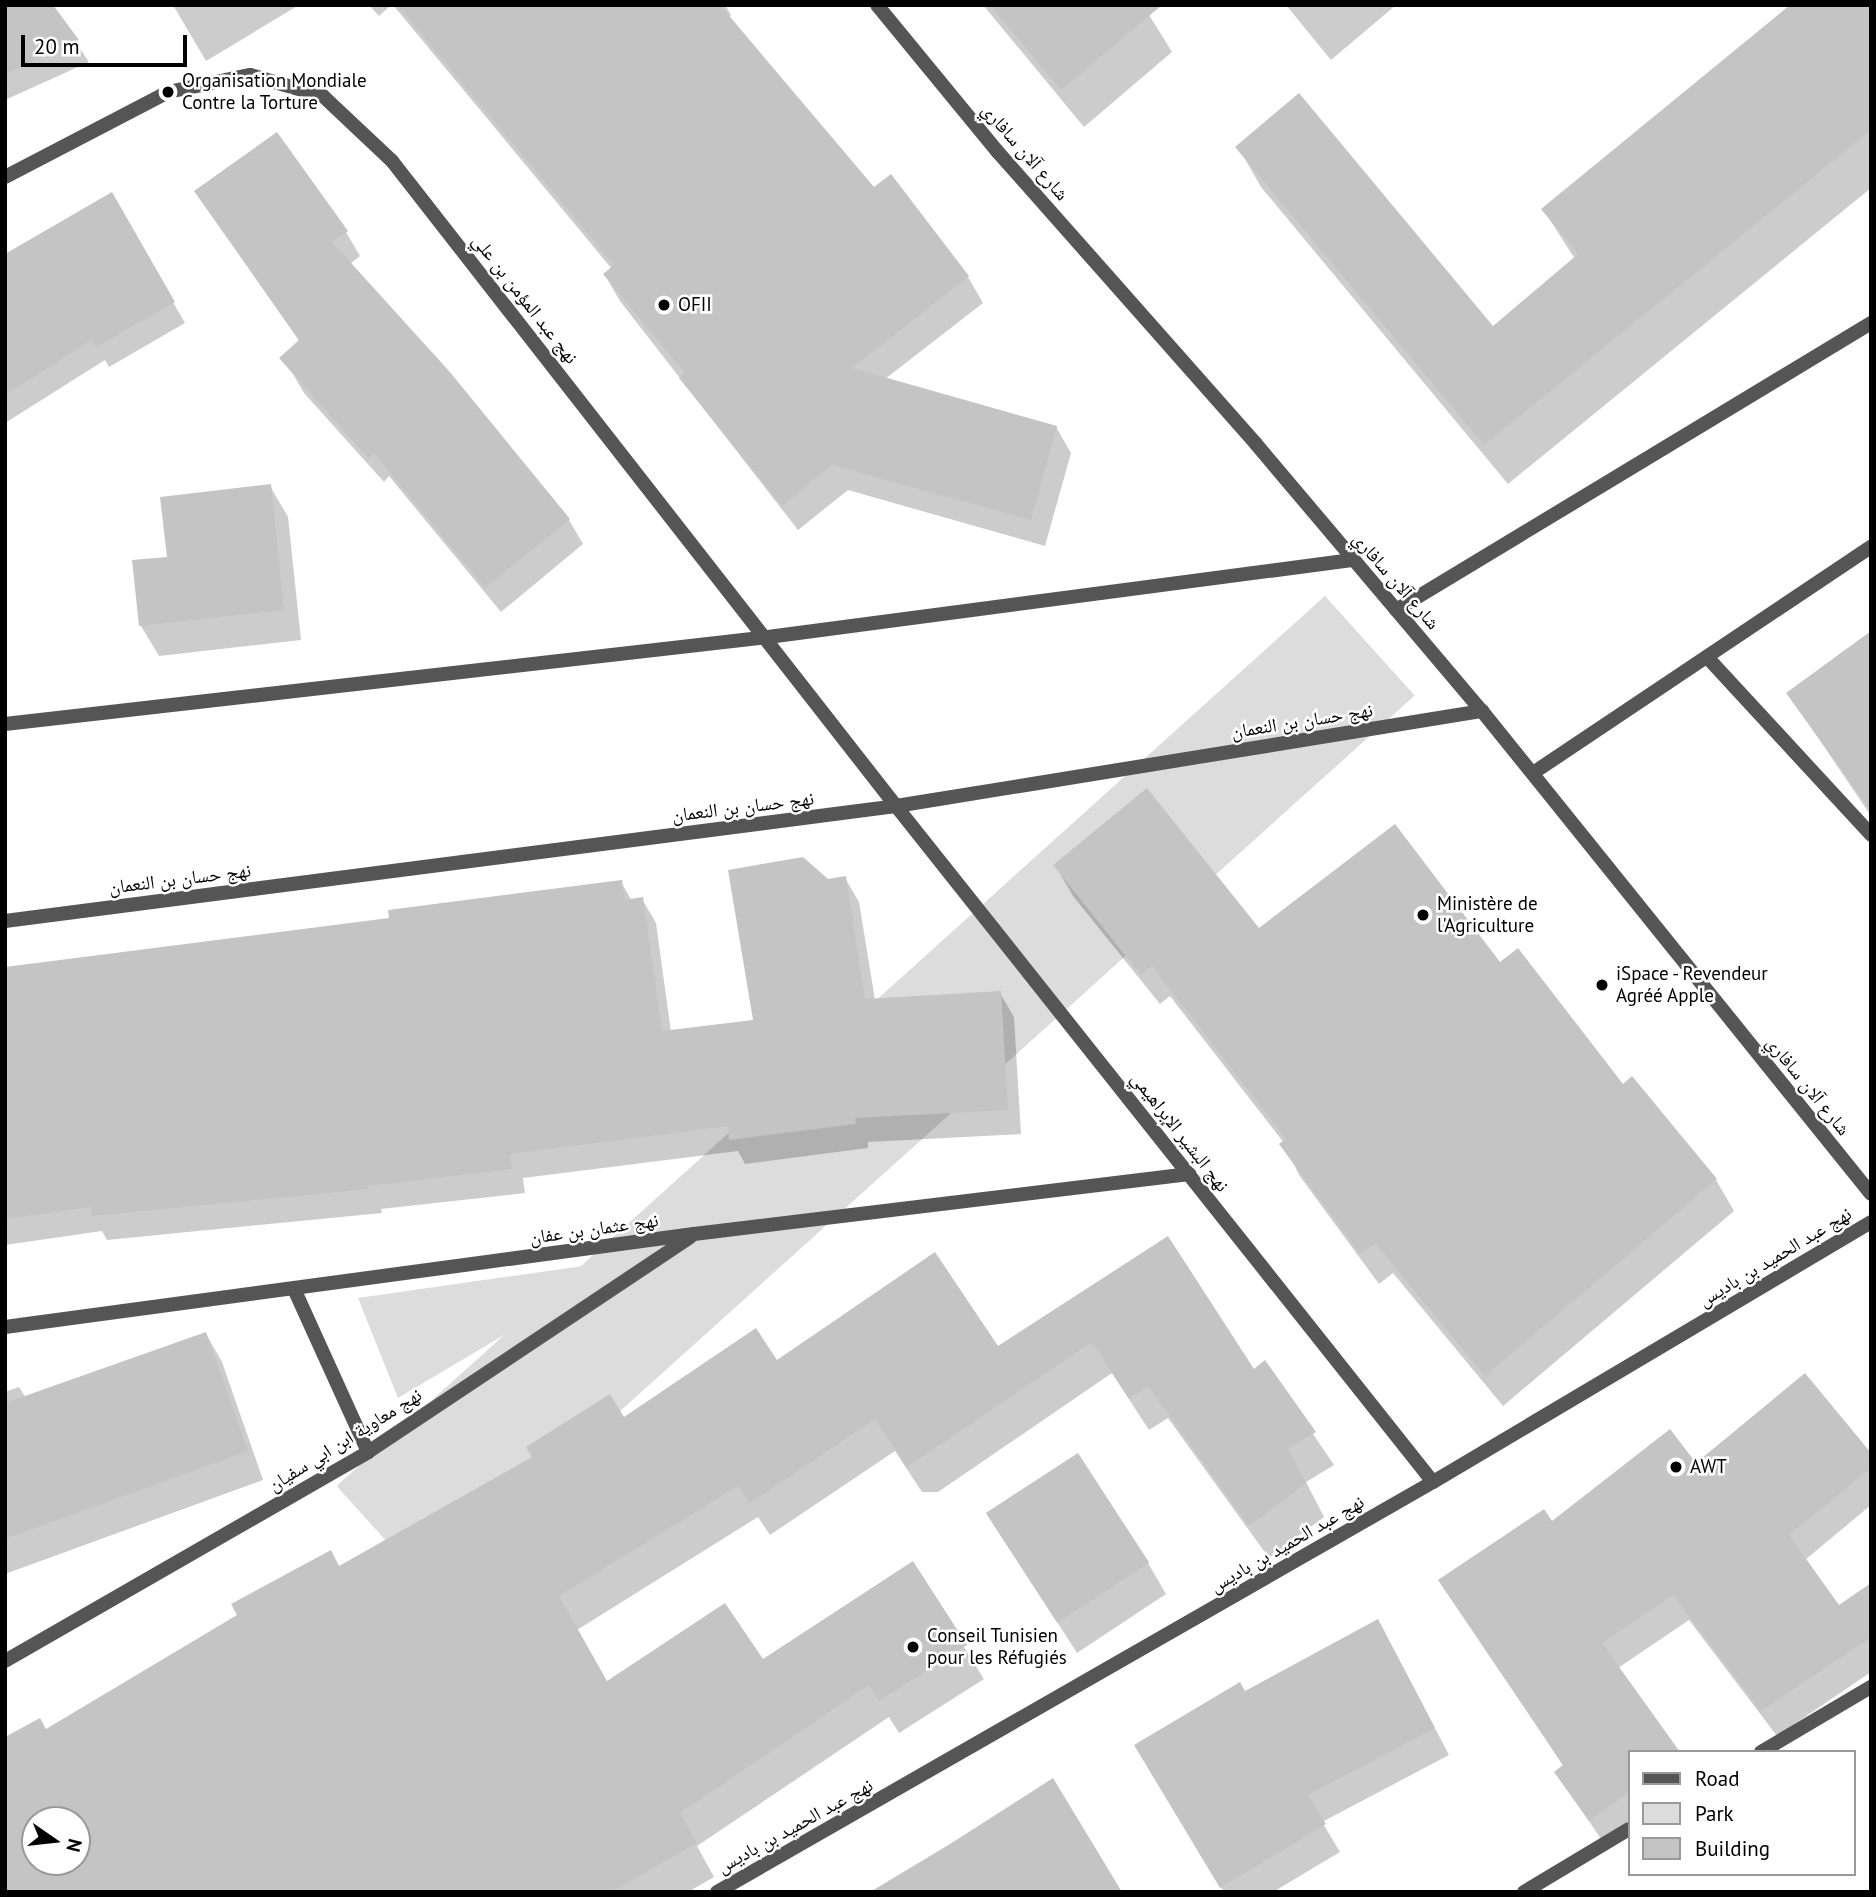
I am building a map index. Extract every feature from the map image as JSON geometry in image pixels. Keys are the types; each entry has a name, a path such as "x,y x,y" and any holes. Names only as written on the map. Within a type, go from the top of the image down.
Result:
{"street":[{"name":"شارع آلان سافاري","path":"877,5 1482,711 1871,1194"},
{"name":"نهج عبد المؤمن بن علي","path":"5,177 168,92 250,75 323,96 392,161 768,638 896,806"},
{"path":"1396,610 1871,323"},
{"path":"1533,774 1871,547"},
{"path":"5,724 768,638 1352,560"},
{"path":"1707,657 1871,835"},
{"name":"نهج حسان بن النعمان","path":"5,921 896,806 1482,711"},
{"name":"نهج البشير الإبراهيمي","path":"896,806 1433,1482"},
{"name":"نهج عثمان بن عفان","path":"5,1327 295,1290 694,1234 1189,1174"},
{"name":"نهج عبد الحميد بن باديس","path":"717,1892 1433,1482 1871,1222"},
{"name":"نهج معاوية ابن ابي سفيان","path":"5,1661 368,1452 694,1234"},
{"path":"295,1290 368,1452"},
{"path":"1764,1750 1871,1687"},
{"path":"1524,1892 1628,1830"}],"green space":[{"path":"1325,596 1415,696 426,1586 337,1486"},
{"path":"632,1259 398,1398 358,1298"}],"building":[{"path":"5,5 53,5 79,40 5,74"},
{"path":"397,5 720,5 874,187 891,174 969,276 852,368 1057,426 1031,520 832,465 782,506 679,378 685,373 603,274 614,265"},
{"path":"990,5 1162,5 1061,90"},
{"path":"1790,5 1871,5 1871,130 1484,445 1235,147 1299,93 1493,326 1578,254 1541,209"},
{"path":"277,132 348,231 332,242 449,371 570,519 485,588 374,453 368,458 279,358 299,340 194,191"},
{"path":"112,192 175,302 96,347 92,340 5,395 5,254"},
{"path":"271,484 284,610 139,626 132,560 167,557 160,497"},
{"path":"1871,631 1871,811 1786,693"},
{"path":"1147,788 1259,928 1395,824 1500,962 1518,948 1623,1084 1632,1076 1717,1179 1485,1376 1375,1243 1360,1254 1279,1144 1286,1139 1152,966 1141,975 1053,865"},
{"path":"803,857 828,879 846,876 865,999 1001,991 1008,1110 855,1118 856,1124 729,1140 728,1126 510,1154 512,1169 368,1186 369,1189 91,1216 91,1207 5,1219 5,967 389,918 388,910 622,880 625,900 643,897 662,1031 753,1020 728,870"},
{"path":"1168,1236 1254,1369 1265,1360 1316,1432 1288,1449 1306,1483 1249,1526 1148,1386 1129,1399 1092,1342 907,1467 875,1419 750,1503 738,1486 559,1596 607,1681 725,1603 763,1659 913,1561 967,1645 879,1701 869,1685 680,1813 697,1843 611,1892 5,1892 5,1737 40,1718 46,1729 237,1615 231,1604 331,1550 339,1566 532,1457 526,1447 610,1394 624,1417 756,1328 777,1360 935,1252 998,1346"},
{"path":"206,1332 248,1451 5,1539 5,1403"},
{"path":"1805,1373 1871,1453 1871,1468 1789,1535 1839,1605 1871,1583 1871,1637 1761,1711 1673,1595 1602,1643 1679,1750 1628,1750 1628,1793 1589,1821 1554,1772 1563,1765 1438,1580 1544,1509 1552,1521 1670,1429 1696,1463"},
{"path":"1078,1453 1149,1563 1057,1623 986,1513"},
{"path":"1378,1619 1435,1728 1308,1795 1326,1824 1220,1888 1134,1745 1240,1682 1245,1691"},
{"path":"1053,1778 1122,1892 870,1892 950,1844"}],"place":[{"name":"Organisation Mondiale Contre la Torture","path":"168,92"},
{"name":"OFII","path":"664,305"},
{"name":"Ministère de l'Agriculture","path":"1423,915"},
{"name":"iSpace - Revendeur Agréé Apple","path":"1602,985"},
{"name":"AWT","path":"1676,1467"},
{"name":"Conseil Tunisien pour les Réfugiés","path":"913,1647"}]}
